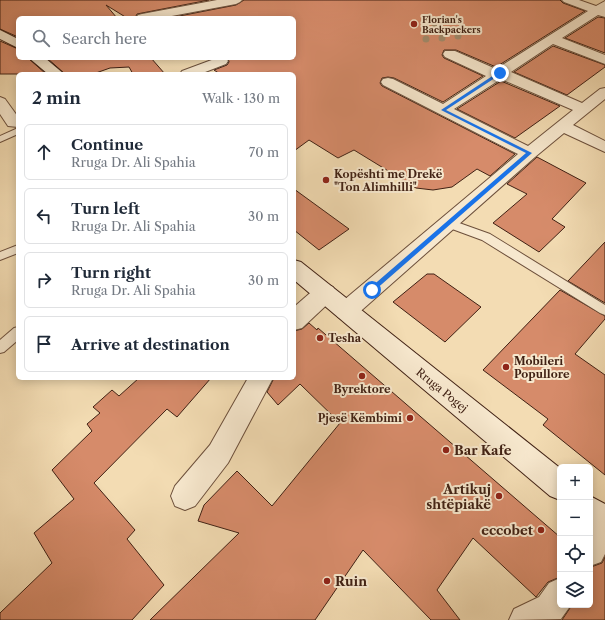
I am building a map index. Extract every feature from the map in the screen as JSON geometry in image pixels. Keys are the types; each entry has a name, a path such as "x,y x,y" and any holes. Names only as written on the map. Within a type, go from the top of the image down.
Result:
{"street":[{"path":"152,16 236,0"},
{"path":"568,0 602,9"},
{"path":"443,110 552,39 602,9"},
{"path":"0,34 16,43"},
{"path":"552,39 605,60"},
{"path":"450,54 583,109"},
{"path":"39,60 54,72"},
{"path":"192,72 221,61"},
{"path":"388,82 529,153"},
{"path":"346,312 529,153 583,109 603,96"},
{"path":"16,100 2,104 16,127"},
{"path":"562,126 605,147"},
{"name":"Rruga Pogej","path":"296,270 557,484"},
{"path":"296,319 325,293"},
{"path":"185,496 219,454 260,380"},
{"path":"593,512 605,522"},
{"path":"593,546 605,526"},
{"path":"526,620 550,608 557,598"}],"lane":[{"path":"0,138 16,127"},
{"path":"448,223 486,237 604,310"},
{"path":"0,256 16,250"},
{"path":"0,348 16,334"}],"building":[{"path":"0,0 209,0 137,14 136,16 124,16 106,5 115,16 16,16 16,36 0,29"},
{"path":"244,0 560,0 563,3 585,11 496,67 456,50 444,50 442,55 444,58 483,76 443,102 394,78 382,78 380,83 382,86 515,154 490,176 477,169 452,187 433,190 416,188 354,150 338,158 309,140 296,150 296,72 217,72 214,70 227,65 228,60 296,60 296,16 179,16 236,5"},
{"path":"598,17 605,18 605,53 565,38"},
{"path":"0,41 16,48 16,60 30,60 44,72 16,72 16,74 0,74"},
{"path":"553,46 605,65 605,67 567,95 514,72"},
{"path":"49,60 153,60 163,72 132,72 129,67 110,68 99,72 63,72"},
{"path":"501,81 560,106 515,138 457,109"},
{"path":"537,157 586,183 552,219 565,227 539,252 493,223 527,194 507,184"},
{"path":"296,190 349,229 319,250 296,232"},
{"path":"605,242 605,303 568,281"},
{"path":"427,274 434,274 481,307 445,342 393,302"},
{"path":"560,290 605,316 605,319 575,354 605,375 605,475 543,425 548,419 483,370"},
{"path":"309,323 317,330 318,328 557,534 557,578 548,582 536,597 473,538 437,590 460,620 431,620 363,550 315,620 150,620 239,533 198,521 204,505 237,471 272,506 340,423 300,384 278,405 267,392 273,380 296,380 296,330 302,329"},
{"path":"137,380 209,380 177,417 167,409 94,483 135,530 127,539 164,585 132,620 0,620 0,613 52,563 34,533 74,499 52,470 92,431 87,424 100,413 93,407 112,390 119,396"},
{"path":"605,557 605,620 562,620 570,608 593,608 593,566 602,563"}],"place":[{"name":"Florian's Backpackers","path":"414,24"},
{"name":"Kopështi me Drekë \"Ton Alimhilli\"","path":"326,180"},
{"name":"Tesha","path":"320,338"},
{"name":"Mobileri Popullore","path":"506,367"},
{"name":"Byrektore","path":"362,376"},
{"name":"Pjesë Këmbimi","path":"410,418"},
{"name":"Bar Kafe","path":"446,450"},
{"name":"Artikuj shtëpiakë","path":"499,496"},
{"name":"eccobet","path":"541,530"},
{"name":"Ruin","path":"327,581"}],"route":[{"path":"372,290 529,153 443,110 500,73"}]}
